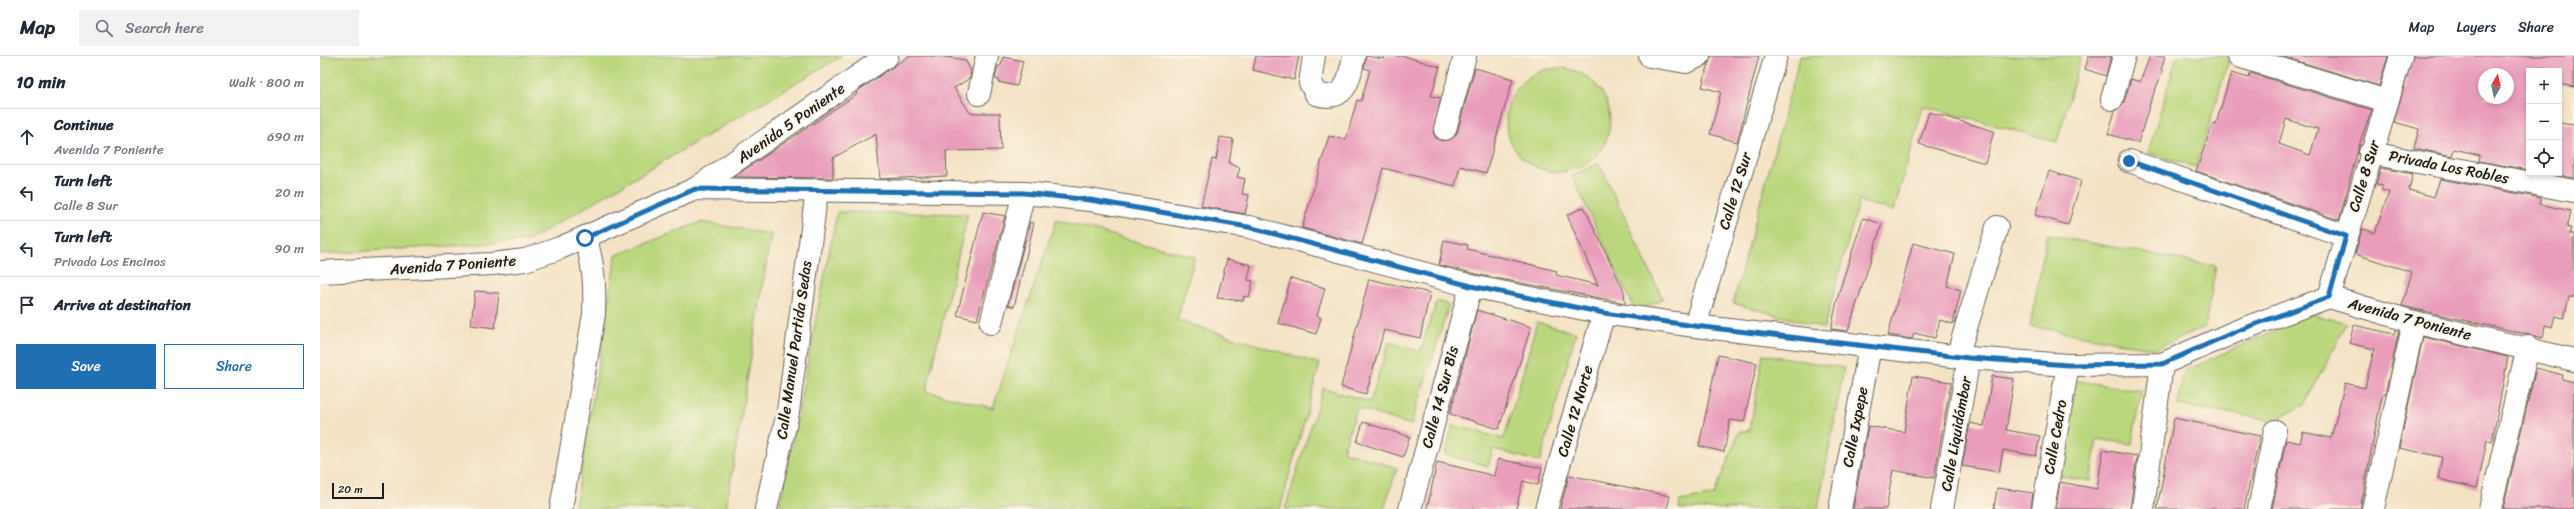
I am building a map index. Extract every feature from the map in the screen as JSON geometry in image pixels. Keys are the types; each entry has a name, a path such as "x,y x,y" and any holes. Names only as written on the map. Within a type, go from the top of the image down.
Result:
{"street":[{"name":"Avenida 5 Poniente","path":"695,189 887,56"},
{"path":"979,94 987,56"},
{"path":"1314,56 1310,82 1316,94 1329,98 1339,94 1349,78 1354,56"},
{"path":"1445,129 1465,56"},
{"path":"1650,56 1671,61 1686,62 1697,58"},
{"name":"Calle 12 Sur","path":"1695,326 1776,56"},
{"path":"2112,99 2124,56"},
{"path":"2238,56 2387,101"},
{"name":"Calle 8 Sur","path":"2329,297 2370,153 2400,56"},
{"name":"Privada Los Robles","path":"2370,153 2574,191"},
{"path":"2129,161 2346,236"},
{"name":"Avenida 7 Poniente","path":"320,272 492,264 525,260 585,238 695,189 1024,193 1090,200 1248,227 1471,286 1604,313 1695,326 1963,358 2068,365 2162,364 2237,331 2329,297 2414,322 2574,360"},
{"name":"Calle Manuel Partida Sedas","path":"766,509 788,412 817,190"},
{"path":"991,322 1024,193"},
{"name":"Calle Liquidámbar","path":"1942,509 1963,358 1997,227"},
{"path":"561,509 594,314 596,282 592,256 585,238"},
{"name":"Calle 14 Sur Bis","path":"1410,509 1471,286"},
{"name":"Calle 12 Norte","path":"1546,509 1604,313"},
{"path":"2373,509 2414,322"},
{"name":"Calle Ixpepe","path":"1840,509 1870,346"},
{"path":"2490,509 2528,348"},
{"path":"2143,509 2162,364"},
{"name":"Calle Cedro","path":"2042,509 2068,365"},
{"path":"2259,509 2275,431"}],"green space":[{"path":"320,56 842,56 528,241 320,254"},
{"path":"1800,56 2081,56 2057,142 1923,106 1894,211 1859,201 1824,328 1733,303"},
{"path":"2177,56 2230,56 2196,167 2148,153"},
{"path":"1558,68 1578,72 1587,76 1595,83 1602,91 1606,100 1610,120 1606,140 1602,149 1595,157 1587,164 1578,168 1558,172 1538,168 1529,164 1521,157 1514,149 1510,140 1506,120 1510,100 1514,91 1521,83 1529,76 1538,72"},
{"path":"1599,163 1663,299 1636,312 1572,176"},
{"path":"837,212 968,214 926,391 993,408 1056,220 1195,257 1177,320 1320,364 1280,509 779,509"},
{"path":"701,222 771,234 726,509 575,509 616,255"},
{"path":"2047,235 2216,266 2205,327 2155,349 2030,326"},
{"path":"1437,301 1449,305 1411,425 1357,408 1343,451 1397,468 1384,509 1285,509 1323,388 1370,402 1389,342 1420,352"},
{"path":"2311,314 2347,323 2304,405 2273,420 2178,405 2184,371"},
{"path":"1537,322 1576,333 1540,462 1493,449 1488,466 1445,454 1453,425 1504,439"},
{"path":"1763,354 1844,368 1818,509 1679,509 1680,501 1714,495 1739,432 1750,430"},
{"path":"2073,380 2141,391 2132,444 2097,439 2090,481 2057,475"}],"building":[{"path":"909,56 939,56 965,60 971,71 970,78 954,88 970,113 1000,113 1001,150 946,151 947,176 880,179 876,134 833,158 833,178 734,177 857,94 856,92"},
{"path":"1256,56 1299,56 1294,80 1253,70"},
{"path":"1366,56 1384,59 1385,56 1404,56 1440,67 1431,96 1441,98 1433,132 1436,138 1442,141 1453,138 1457,133 1475,68 1513,79 1486,173 1460,166 1455,186 1383,168 1362,244 1302,228 1329,136 1346,140 1357,100 1361,101 1370,70 1364,68"},
{"path":"1711,56 1759,56 1737,142 1710,134 1721,92 1702,87"},
{"path":"2089,56 2111,56 2106,76 2085,69"},
{"path":"2150,56 2165,56 2161,70 2163,71 2151,100 2138,143 2108,134 2115,111 2124,102 2131,79 2140,82"},
{"path":"2281,56 2388,56 2379,86"},
{"path":"2413,56 2574,56 2574,87 2562,85 2562,68 2526,68 2526,169 2479,161 2480,155 2454,149 2452,156 2414,148 2419,129 2394,122"},
{"path":"1003,57 1023,61 1017,86 998,82 999,80 995,79 998,66 1001,66"},
{"path":"2231,73 2249,78 2250,73 2372,110 2361,139 2339,220 2196,171 2213,123 2216,124","holes":["2286,119 2318,129 2310,155 2279,144"]},
{"path":"1929,112 1994,131 1985,163 1919,144"},
{"path":"2562,123 2574,125 2574,178 2562,176"},
{"path":"1220,137 1233,139 1229,163 1240,168 1237,177 1245,179 1242,194 1249,195 1245,214 1201,206 1212,159 1216,160"},
{"path":"2381,168 2413,174 2409,190 2434,197 2440,179 2541,198 2539,204 2571,211 2567,228 2571,228 2569,234 2574,234 2574,297 2569,297 2564,318 2555,316 2552,327 2545,325 2543,338 2402,306 2412,272 2355,254 2362,229 2375,233 2389,192 2381,190 2383,185 2376,184"},
{"path":"2049,171 2081,181 2068,225 2035,215"},
{"path":"1584,207 1624,291 1625,303 1485,276 1439,265 1444,240 1468,245 1467,249 1557,271 1556,275 1598,285 1567,215"},
{"path":"983,212 1005,216 977,320 957,315"},
{"path":"1863,218 1882,224 1848,331 1831,329 1839,292"},
{"path":"1030,222 1034,223 1014,307 1008,305"},
{"path":"1913,243 1955,254 1947,286 1961,290 1953,324 1940,320 1935,338 1914,333 1912,339 1888,335"},
{"path":"1227,259 1251,265 1248,280 1253,281 1249,297 1244,296 1243,301 1217,298"},
{"path":"1291,278 1325,288 1317,316 1321,318 1316,334 1278,323"},
{"path":"1369,279 1430,293 1420,338 1384,330 1366,394 1341,387"},
{"path":"475,291 499,293 495,328 471,325"},
{"path":"1477,310 1531,327 1499,429 1450,414"},
{"path":"2354,325 2394,334 2396,330 2399,331 2385,394 2383,393 2360,509 2272,509 2286,440 2300,443 2303,432 2331,438 2345,383 2365,388 2374,349 2349,343"},
{"path":"2423,337 2508,357 2492,442 2487,440 2477,488 2438,479 2442,457 2399,448"},
{"path":"1718,355 1757,363 1744,422 1730,420 1724,452 1699,446"},
{"path":"2536,368 2563,375 2562,379 2574,382 2574,509 2503,509"},
{"path":"1913,376 1951,382 1934,478 1893,470 1886,509 1853,509 1868,426 1904,432"},
{"path":"1992,376 2014,379 2006,430 2040,436 2036,456 2003,450 1999,472 1962,466 1970,423 1984,426"},
{"path":"2174,418 2260,436 2244,509 2157,509"},
{"path":"1363,422 1410,437 1403,457 1357,442"},
{"path":"2103,450 2137,456 2130,509 2056,509 2060,482 2097,489"},
{"path":"1498,459 1542,468 1538,485 1523,481 1516,509 1427,509 1437,462 1495,476"},
{"path":"1569,475 1670,496 1667,509 1560,509"},
{"path":"1997,488 2033,493 2031,509 1994,509"}],"route":[{"path":"585,238 695,189 1024,193 1090,200 1248,227 1471,286 1604,313 1695,326 1969,358 2068,365 2162,364 2237,331 2329,297 2346,236 2129,161"}]}
